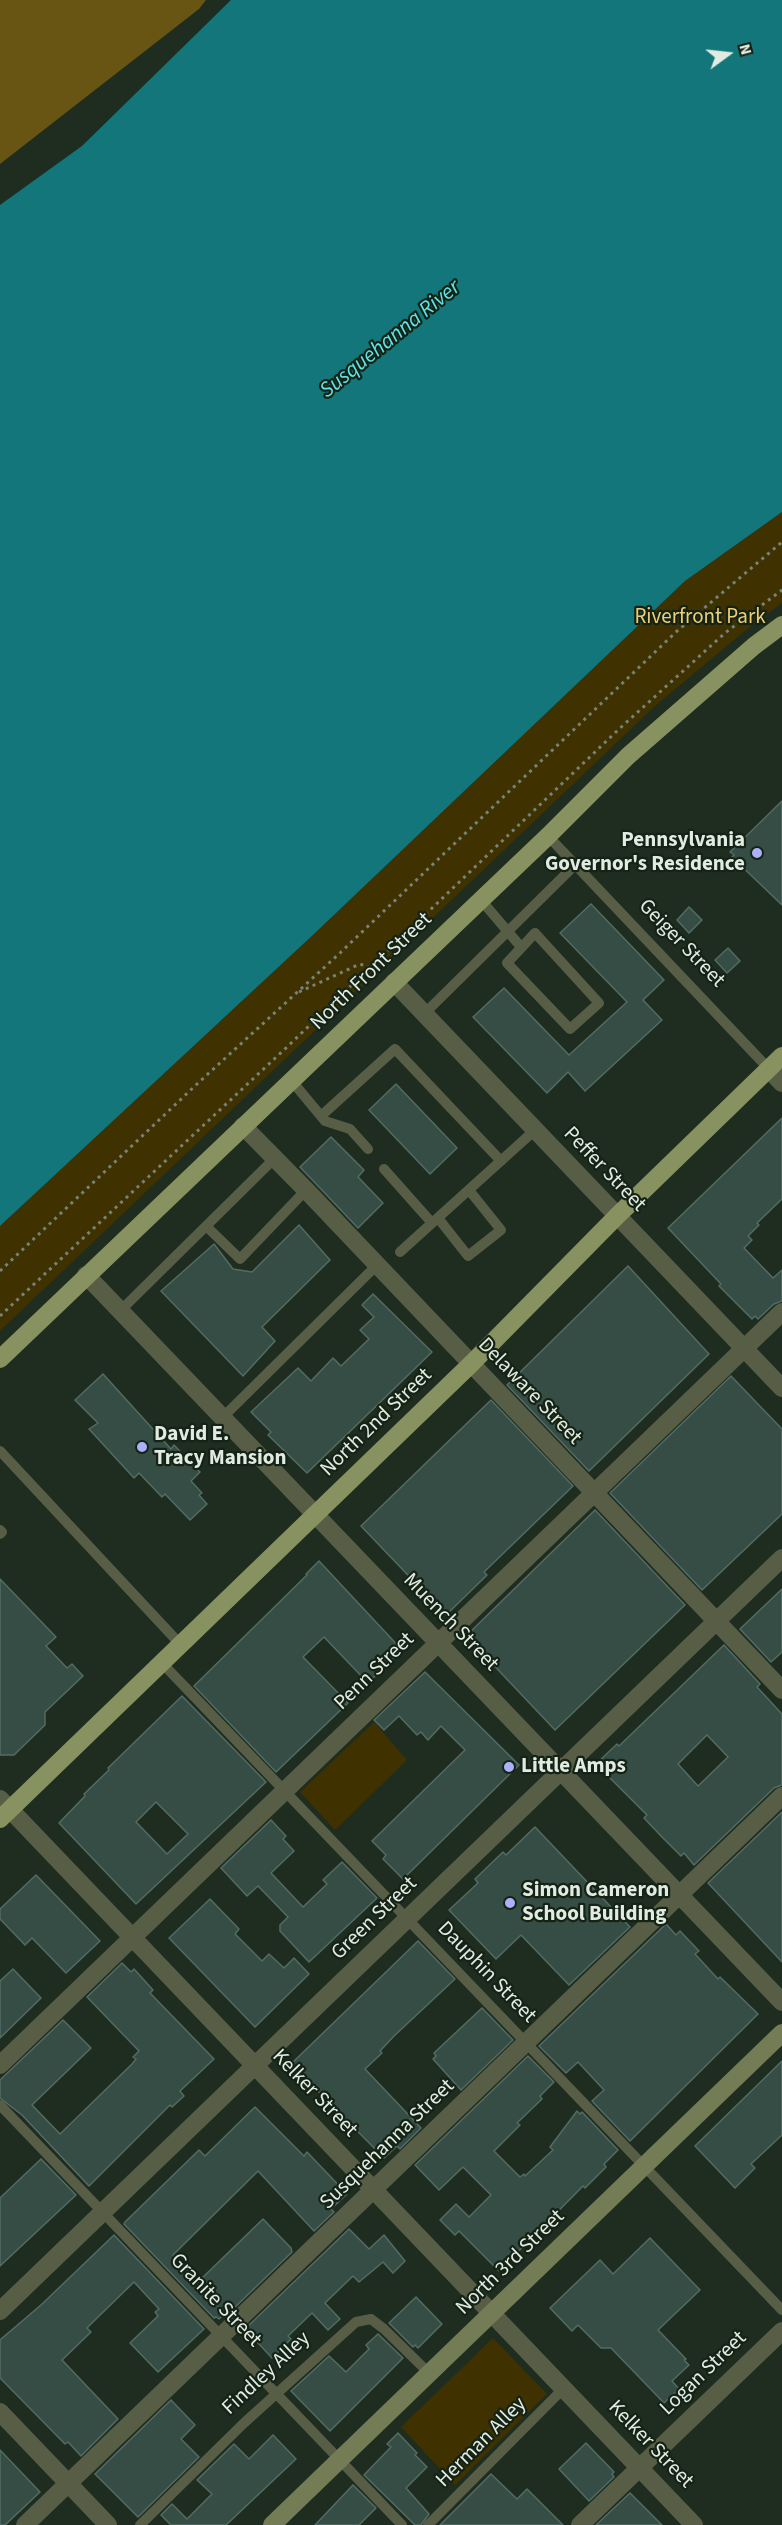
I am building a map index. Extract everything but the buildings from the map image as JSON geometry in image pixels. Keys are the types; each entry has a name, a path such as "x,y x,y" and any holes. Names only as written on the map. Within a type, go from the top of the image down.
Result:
{"main road":[{"name":"North Front Street","path":"0,1359 548,836 627,756 754,646 782,625"},
{"name":"North 2nd Street","path":"3,1809 162,1662 471,1364 617,1216 782,1056"},
{"name":"North 3rd Street","path":"272,2525 782,2033"}],"street":[{"name":"Peffer Street","path":"394,982 782,1388"},
{"name":"Geiger Street","path":"768,1068 782,1083"},
{"name":"Delaware Street","path":"243,1126 780,1685"},
{"name":"Muench Street","path":"86,1275 782,2002"},
{"name":"Penn Street","path":"0,2065 782,1312"},
{"name":"Green Street","path":"0,2311 782,1558"},
{"name":"Susquehanna Street","path":"25,2525 782,1796"},
{"name":"Kelker Street","path":"3,1809 132,1938 694,2525"},
{"name":"Logan Street","path":"580,2525 782,2331"},
{"path":"0,2412 108,2525"}],"lane":[{"name":"Geiger Street","path":"548,836 768,1068"},
{"path":"424,1014 509,933 575,865"},
{"path":"481,900 521,947"},
{"path":"535,933 599,1003 570,1029 507,963 521,947 535,933"},
{"path":"321,1116 395,1050 501,1161"},
{"path":"291,1080 325,1121 350,1129 368,1149"},
{"path":"400,1252 535,1130"},
{"path":"120,1311 275,1158"},
{"path":"384,1168 468,1256 501,1230 469,1190"},
{"path":"206,1226 240,1259 306,1190"},
{"path":"222,1418 378,1265"},
{"path":"0,1451 180,1644"},
{"name":"Dauphin Street","path":"162,1662 782,2310"},
{"name":"Granite Street","path":"0,2105 402,2525"},
{"name":"Findley Alley","path":"140,2525 276,2393 336,2337 356,2322 371,2319 429,2373"},
{"name":"Herman Alley","path":"428,2525 564,2388"}],"path":[{"path":"0,1271 676,632 782,542"},
{"path":"0,1316 287,1047 618,730 725,633 782,590"},
{"path":"295,994 360,964 368,967"}],"green space":[{"name":"Riverfront Park","path":"782,512 782,603 654,707 0,1331 0,1226 314,934 685,581"},
{"path":"374,1722 407,1760 335,1830 300,1792"},
{"path":"493,2338 547,2394 455,2485 401,2427"}],"shaded area":[{"path":"0,0 206,0 199,9 0,164"}],"water":[{"name":"Susquehanna River","path":"231,0 782,0 782,512 685,581 314,934 0,1226 0,205 82,146"}],"place":[{"name":"Pennsylvania Governor's Residence","path":"757,853"},
{"name":"David E. Tracy Mansion","path":"142,1447"},
{"name":"Little Amps","path":"509,1767"},
{"name":"Simon Cameron School Building","path":"510,1903"}]}
